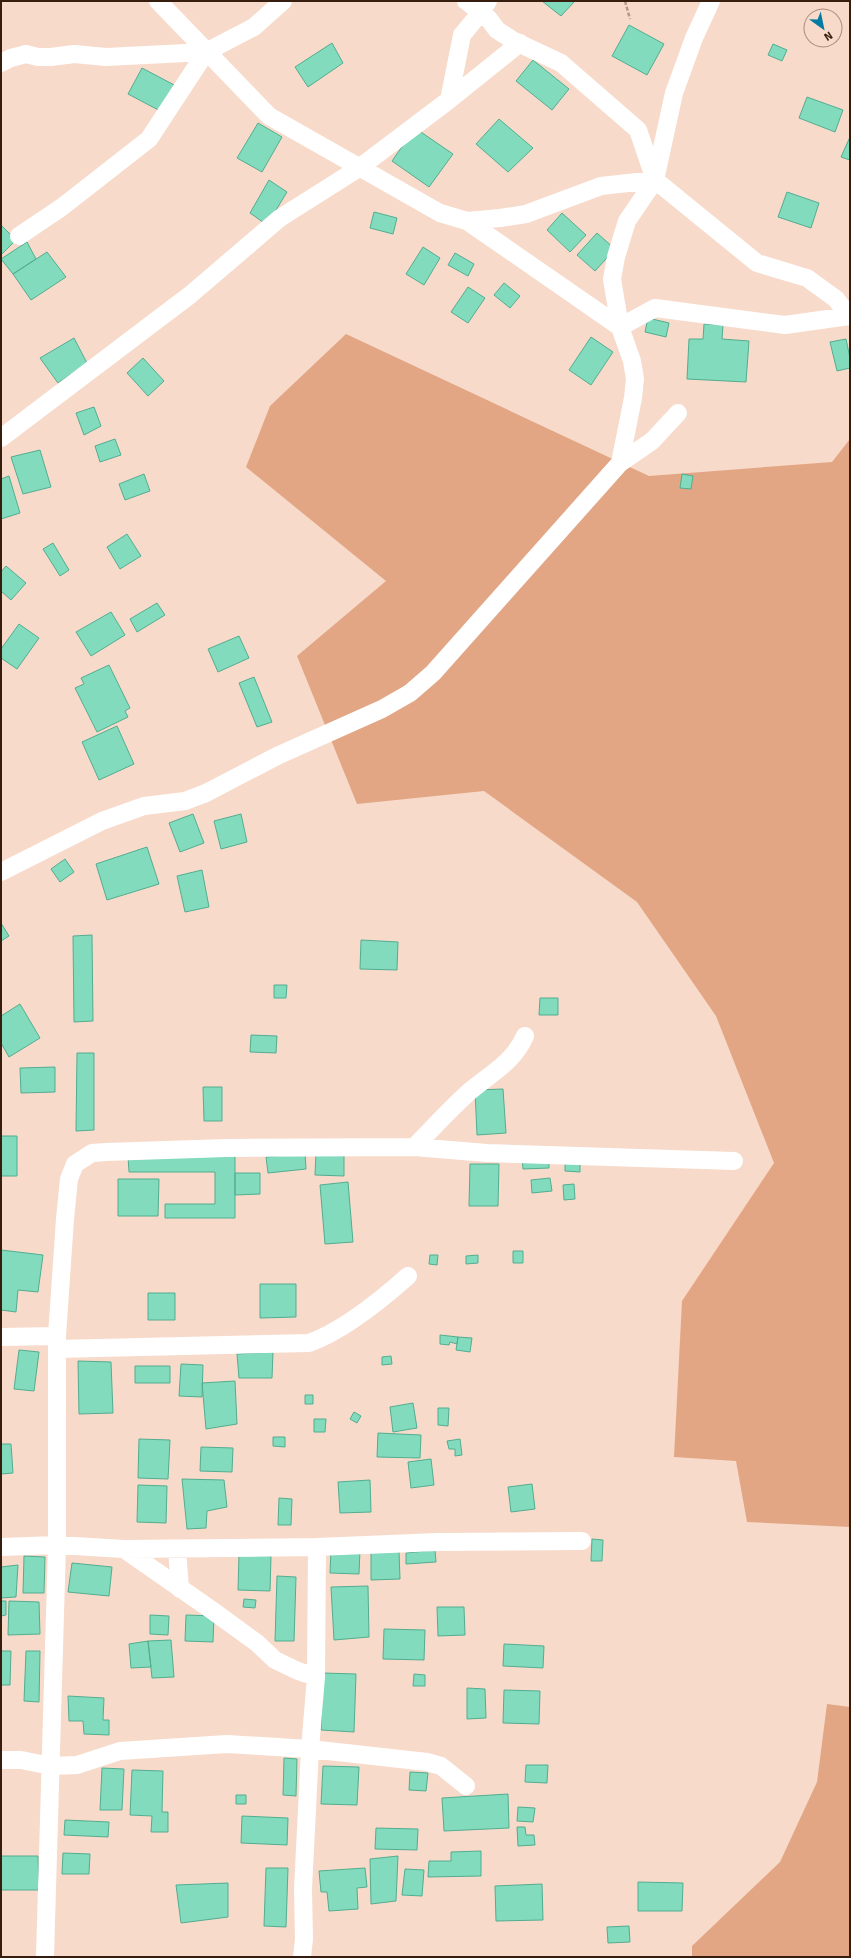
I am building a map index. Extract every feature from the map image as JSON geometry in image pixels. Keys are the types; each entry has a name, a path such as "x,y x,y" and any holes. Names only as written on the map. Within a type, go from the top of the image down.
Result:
{"street":[{"path":"158,1 269,116 440,213 466,221 620,328"},
{"path":"1,63 10,58 26,54 38,57 51,57 74,54 106,56 206,52 254,27 283,1"},
{"path":"466,1 484,7 497,30 561,63 638,130 655,180 757,263 808,278 836,300 849,316 785,325 655,308 620,328"},
{"path":"620,463 633,398 635,379 632,361 620,328 612,279 616,257 627,221 655,180 674,93 694,38 711,1"},
{"path":"449,100 462,35 484,7"},
{"path":"1,438 190,296 280,218 359,168 449,100 520,43"},
{"path":"19,236 62,207 149,139 206,52"},
{"path":"466,221 526,214 601,186 655,180"},
{"path":"1,872 102,821 144,806 185,801 206,793 277,756 360,720 410,693 433,673 620,463 652,441 678,414"},
{"path":"414,1147 469,1092 505,1064 519,1049 525,1036"},
{"path":"45,1957 57,1545 57,1343 69,1179 75,1164 92,1153 106,1152 219,1148 414,1147 487,1153 734,1161"},
{"path":"1,1337 57,1343 309,1343 338,1329 393,1290 408,1276"},
{"path":"1,1547 57,1545 124,1549 177,1549 317,1547 438,1542 582,1541"},
{"path":"302,1957 304,1940 303,1890 310,1749 316,1677 317,1547"},
{"path":"124,1549 258,1643 275,1660 298,1671 316,1677"},
{"path":"177,1549 180,1589"},
{"path":"1,1760 21,1760 51,1766 77,1764 120,1751 227,1744 310,1749 427,1762 441,1766 466,1786"}],"path":[{"path":"625,1 630,20"}],"shaded area":[{"path":"346,334 649,476 832,462 850,439 850,1527 747,1522 736,1461 674,1457 682,1301 774,1163 716,1016 637,902 484,791 357,804 297,656 386,581 246,467 270,406"},
{"path":"827,1704 850,1707 850,1957 692,1957 692,1946 780,1862 817,1782"}],"building":[{"path":"542,1 575,1 561,16"},
{"path":"629,25 664,44 647,75 612,56"},
{"path":"332,43 343,63 308,87 295,67"},
{"path":"773,44 787,50 782,61 768,55"},
{"path":"533,60 569,89 552,110 516,81"},
{"path":"142,68 178,87 164,113 128,94"},
{"path":"807,97 843,110 835,132 799,118"},
{"path":"499,119 533,148 508,172 476,144"},
{"path":"258,123 282,137 262,172 237,158"},
{"path":"415,128 453,154 429,187 392,161"},
{"path":"850,137 850,160 841,157"},
{"path":"269,180 287,192 267,225 250,213"},
{"path":"787,192 819,203 811,228 778,217"},
{"path":"374,212 397,218 393,234 370,228"},
{"path":"562,213 586,235 570,252 547,230"},
{"path":"1,225 16,240 1,255"},
{"path":"597,233 615,249 595,271 577,255"},
{"path":"27,242 36,259 13,274 1,259"},
{"path":"423,247 440,258 424,285 406,274"},
{"path":"47,252 66,277 31,300 13,274"},
{"path":"455,253 474,264 468,276 448,265"},
{"path":"504,283 520,296 510,308 494,295"},
{"path":"468,287 485,298 468,323 451,312"},
{"path":"648,318 669,323 666,337 645,332"},
{"path":"704,324 723,325 722,339 749,341 746,382 687,379 689,339 703,339"},
{"path":"591,337 613,352 591,385 569,370"},
{"path":"74,338 87,363 58,383 40,358"},
{"path":"846,339 850,358 850,368 837,371 830,342"},
{"path":"143,358 164,381 148,396 127,373"},
{"path":"94,407 101,426 84,435 76,413"},
{"path":"115,439 121,455 100,462 95,446"},
{"path":"40,450 51,487 23,494 11,457"},
{"path":"144,474 150,491 125,500 119,484"},
{"path":"682,474 693,476 691,489 680,488"},
{"path":"9,476 20,513 1,519 1,479"},
{"path":"127,534 141,556 120,569 107,547"},
{"path":"53,543 69,570 60,576 43,549"},
{"path":"6,566 26,583 11,600 1,591 1,572"},
{"path":"157,603 165,615 137,632 130,619"},
{"path":"111,612 125,635 91,656 76,632"},
{"path":"19,624 39,638 17,669 1,658 1,649"},
{"path":"239,636 249,658 218,672 208,649"},
{"path":"109,665 130,708 125,711 128,717 97,732 75,688 84,684 81,678"},
{"path":"254,677 272,722 257,727 239,683"},
{"path":"117,726 134,764 99,780 82,742"},
{"path":"193,814 204,843 180,852 169,823"},
{"path":"241,814 247,842 221,849 214,821"},
{"path":"147,847 159,884 107,900 96,864"},
{"path":"65,859 74,872 60,882 51,869"},
{"path":"202,870 209,907 185,912 177,876"},
{"path":"1,923 9,936 1,941"},
{"path":"92,935 93,1021 74,1022 73,936"},
{"path":"361,940 398,942 397,970 360,969"},
{"path":"274,985 287,985 286,998 274,998"},
{"path":"540,998 558,998 558,1015 539,1015"},
{"path":"20,1004 40,1038 9,1057 1,1043 1,1016"},
{"path":"251,1035 277,1036 276,1053 250,1052"},
{"path":"77,1053 94,1053 94,1130 76,1131"},
{"path":"55,1067 55,1092 21,1093 20,1068"},
{"path":"203,1087 222,1087 222,1121 204,1121"},
{"path":"503,1089 506,1133 477,1135 475,1090"},
{"path":"1,1136 17,1136 17,1176 1,1176"},
{"path":"305,1153 306,1169 268,1173 266,1157"},
{"path":"316,1154 344,1155 344,1176 315,1175"},
{"path":"235,1155 235,1218 165,1218 165,1204 215,1204 215,1172 129,1172 128,1156"},
{"path":"549,1157 549,1168 523,1169 522,1158"},
{"path":"565,1162 580,1162 580,1172 565,1171"},
{"path":"470,1164 499,1164 498,1206 469,1206"},
{"path":"235,1173 260,1173 260,1194 235,1195"},
{"path":"550,1178 552,1191 532,1193 531,1180"},
{"path":"118,1179 159,1179 158,1216 118,1216"},
{"path":"348,1182 353,1242 325,1244 320,1185"},
{"path":"574,1184 575,1199 564,1200 563,1185"},
{"path":"1,1250 43,1255 38,1292 18,1290 16,1312 1,1310"},
{"path":"513,1251 523,1251 523,1263 513,1263"},
{"path":"430,1255 438,1255 437,1265 429,1264"},
{"path":"478,1255 478,1263 466,1264 466,1256"},
{"path":"260,1284 296,1284 296,1317 260,1318"},
{"path":"148,1293 175,1293 175,1320 148,1320"},
{"path":"440,1335 458,1337 457,1344 450,1342 449,1345 440,1344"},
{"path":"458,1337 472,1338 470,1352 456,1350"},
{"path":"19,1350 39,1352 34,1391 14,1389"},
{"path":"273,1352 272,1378 239,1378 237,1354"},
{"path":"391,1356 392,1364 382,1365 382,1357"},
{"path":"78,1361 111,1362 113,1413 79,1414"},
{"path":"181,1364 203,1365 202,1397 179,1396"},
{"path":"135,1366 170,1366 170,1383 135,1383"},
{"path":"235,1381 237,1424 206,1429 202,1383"},
{"path":"305,1395 313,1395 313,1404 305,1404"},
{"path":"413,1403 417,1428 393,1432 390,1407"},
{"path":"438,1408 449,1408 448,1426 438,1425"},
{"path":"354,1412 361,1416 357,1423 350,1419"},
{"path":"314,1419 326,1419 325,1432 314,1432"},
{"path":"378,1433 421,1435 420,1458 377,1457"},
{"path":"273,1437 285,1437 285,1447 273,1446"},
{"path":"139,1439 170,1440 168,1479 138,1478"},
{"path":"460,1439 462,1455 455,1456 455,1449 449,1449 447,1441"},
{"path":"1,1444 11,1444 13,1473 1,1474"},
{"path":"201,1447 233,1448 232,1472 200,1471"},
{"path":"431,1459 434,1485 411,1488 408,1462"},
{"path":"182,1479 224,1480 227,1507 207,1511 206,1528 187,1529"},
{"path":"370,1480 371,1512 340,1513 338,1482"},
{"path":"532,1484 535,1509 511,1512 508,1487"},
{"path":"138,1485 167,1486 166,1523 137,1522"},
{"path":"279,1498 292,1499 291,1525 278,1525"},
{"path":"592,1539 603,1540 602,1561 591,1561"},
{"path":"331,1550 360,1550 359,1574 330,1573"},
{"path":"435,1550 436,1562 406,1564 406,1553"},
{"path":"399,1551 400,1579 371,1580 371,1552"},
{"path":"239,1555 271,1556 270,1591 238,1590"},
{"path":"24,1556 45,1557 44,1593 23,1593"},
{"path":"72,1563 112,1567 109,1596 68,1592"},
{"path":"18,1565 16,1597 1,1598 1,1567"},
{"path":"277,1576 296,1577 294,1641 275,1641"},
{"path":"368,1586 369,1637 334,1640 331,1587"},
{"path":"244,1599 256,1600 255,1608 243,1607"},
{"path":"1,1601 6,1601 6,1615 1,1616"},
{"path":"9,1601 39,1602 40,1634 8,1635"},
{"path":"437,1607 464,1607 465,1635 438,1636"},
{"path":"150,1615 169,1616 168,1635 150,1634"},
{"path":"186,1615 214,1616 213,1642 185,1641"},
{"path":"384,1629 425,1630 424,1660 383,1659"},
{"path":"171,1640 174,1677 152,1678 148,1641"},
{"path":"148,1641 151,1667 131,1668 129,1644"},
{"path":"504,1644 544,1646 543,1668 503,1666"},
{"path":"1,1651 11,1651 10,1685 1,1685"},
{"path":"26,1651 40,1651 39,1702 24,1701"},
{"path":"323,1673 356,1674 354,1732 321,1730"},
{"path":"414,1674 425,1675 425,1686 413,1686"},
{"path":"467,1688 485,1689 486,1718 467,1719"},
{"path":"504,1690 540,1691 539,1724 503,1723"},
{"path":"68,1696 104,1698 103,1720 109,1720 109,1735 84,1734 83,1721 69,1721"},
{"path":"284,1758 297,1759 296,1796 283,1795"},
{"path":"526,1765 548,1765 547,1783 525,1782"},
{"path":"323,1766 359,1767 357,1805 321,1804"},
{"path":"102,1768 124,1769 122,1810 100,1810"},
{"path":"132,1770 163,1771 162,1812 168,1812 168,1832 151,1832 152,1816 130,1815"},
{"path":"410,1772 428,1773 426,1791 409,1790"},
{"path":"508,1794 509,1828 444,1831 442,1798"},
{"path":"236,1795 246,1795 246,1804 236,1804"},
{"path":"518,1807 535,1808 533,1822 517,1821"},
{"path":"242,1816 288,1818 287,1845 241,1843"},
{"path":"65,1820 109,1822 108,1837 64,1835"},
{"path":"517,1827 525,1827 526,1835 534,1835 535,1845 518,1846"},
{"path":"376,1828 418,1829 417,1850 375,1849"},
{"path":"481,1851 481,1876 428,1877 429,1861 451,1861 451,1852"},
{"path":"63,1853 90,1854 89,1874 62,1874"},
{"path":"1,1856 38,1856 39,1890 1,1890"},
{"path":"398,1856 396,1901 371,1904 370,1859"},
{"path":"266,1868 288,1868 286,1927 264,1926"},
{"path":"365,1868 367,1887 357,1888 358,1909 329,1911 327,1892 321,1892 319,1871"},
{"path":"405,1869 424,1870 422,1896 402,1895"},
{"path":"638,1882 683,1883 682,1911 638,1911"},
{"path":"228,1883 228,1917 181,1923 176,1885"},
{"path":"542,1884 543,1920 496,1921 495,1886"},
{"path":"629,1926 630,1942 608,1943 607,1927"}]}
